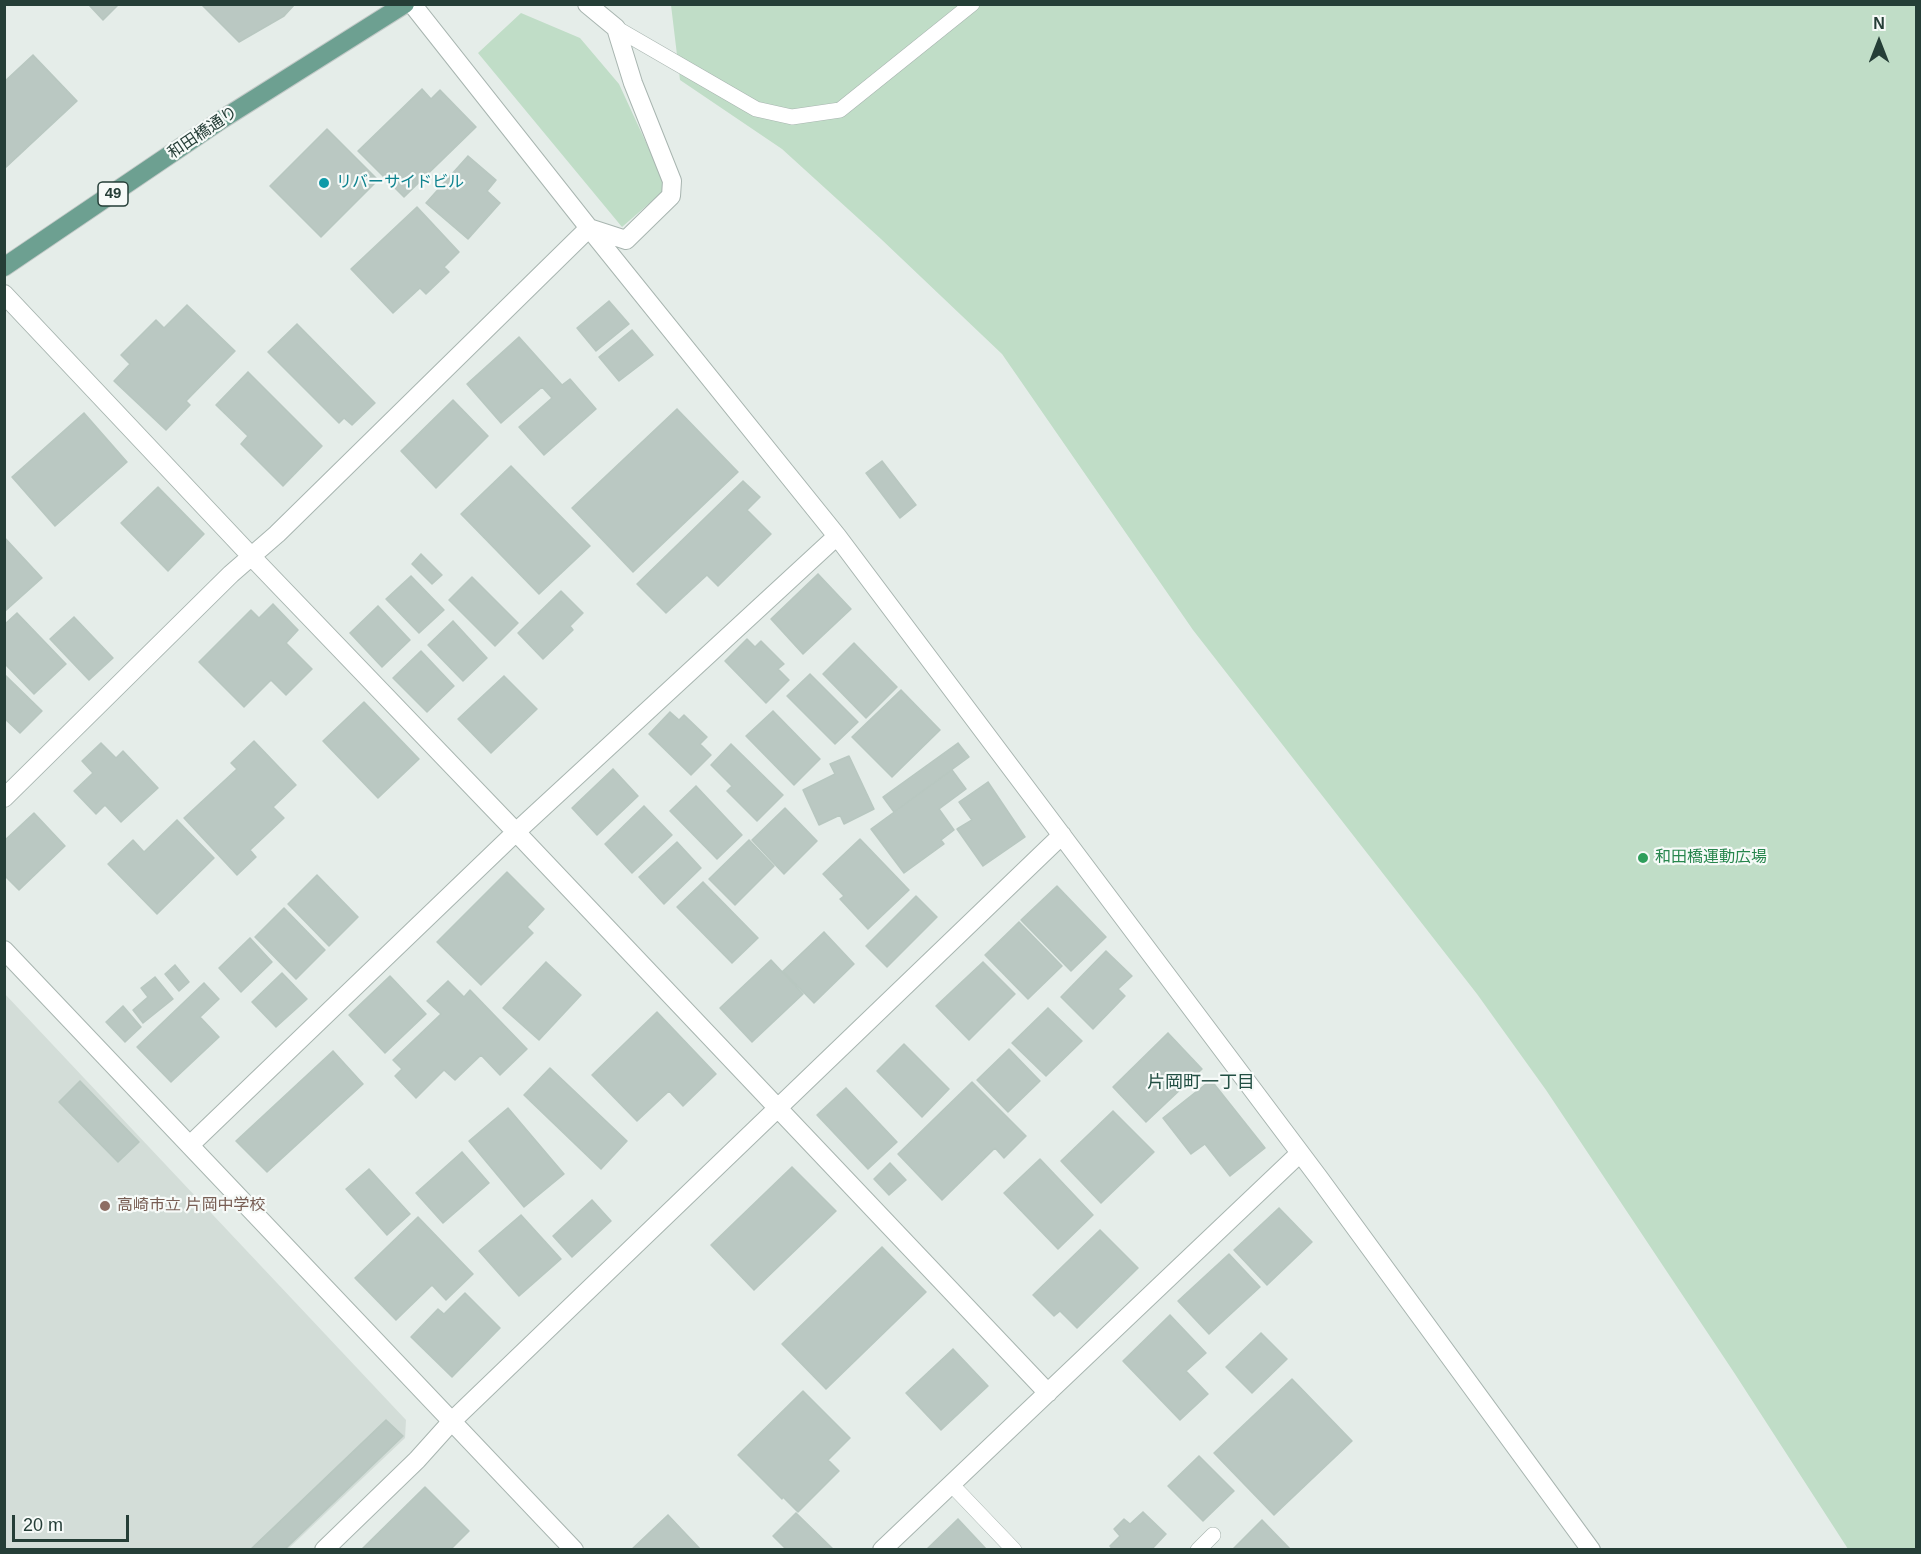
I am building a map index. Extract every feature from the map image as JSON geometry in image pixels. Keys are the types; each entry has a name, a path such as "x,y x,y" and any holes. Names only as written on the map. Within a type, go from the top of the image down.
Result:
{"main road":[{"name":"和田橋通り","path":"4,267 221,120 404,6"}],"street":[{"path":"587,4 616,28 633,83 672,181 671,196 626,240 588,228"},
{"path":"404,6 588,228 837,536 1300,1153 1592,1550"},
{"path":"4,798 588,228"},
{"path":"4,294 1048,1393"},
{"path":"190,1145 516,832 837,536"},
{"path":"324,1550 417,1460 452,1421 1062,835"},
{"path":"4,950 573,1550"},
{"path":"882,1550 1300,1153"}],"lane":[{"path":"616,28 756,109 792,117 840,110 972,4"},
{"path":"951,1484 1014,1550"},
{"path":"1198,1550 1213,1535"}],"shaded area":[{"name":"高崎市立 片岡中学校","path":"4,993 406,1420 405,1438 288,1549 5,1549"}],"green space":[{"name":"和田橋運動広場","path":"671,5 1916,5 1916,1549 1848,1549 1546,1090 1477,994 1193,630 1002,354 782,149 680,80"},
{"path":"521,13 580,38 619,84 667,188 622,227 478,53"}],"building":[{"path":"88,4 119,4 103,20"},
{"path":"201,4 295,4 284,16 239,42"},
{"path":"33,55 77,101 4,169 4,82"},
{"path":"422,89 431,99 440,90 476,127 404,197 358,151"},
{"name":"リバーサイドビル","path":"327,129 378,180 321,237 270,186"},
{"path":"468,156 496,180 487,191 500,203 468,239 426,203"},
{"path":"417,207 459,252 444,267 449,272 426,294 420,288 393,313 351,269"},
{"path":"609,301 629,324 596,351 577,328"},
{"path":"187,305 235,351 186,401 190,405 166,430 114,381 130,364 121,355 156,320 164,328"},
{"path":"297,324 375,403 352,425 344,418 339,423 268,352"},
{"path":"632,330 653,355 619,381 599,357"},
{"path":"519,337 562,385 570,379 596,409 544,455 519,427 552,398 542,387 501,423 467,384"},
{"path":"248,372 322,446 283,486 241,444 248,436 216,405"},
{"path":"453,400 488,436 436,488 401,451"},
{"path":"677,409 738,472 633,572 572,508"},
{"path":"84,413 127,462 55,526 12,477"},
{"path":"882,461 916,505 900,518 866,473"},
{"path":"511,466 590,546 539,594 461,514"},
{"path":"743,481 760,497 747,510 771,534 718,586 707,575 666,613 637,584"},
{"path":"158,487 204,534 168,571 121,523"},
{"path":"4,537 42,578 4,612"},
{"path":"421,554 442,575 432,584 412,564"},
{"path":"818,574 851,609 803,654 771,619"},
{"path":"411,576 444,610 419,633 386,599"},
{"path":"472,577 518,623 495,646 449,600"},
{"path":"561,591 583,613 570,626 573,630 543,659 518,633"},
{"path":"273,604 298,630 286,643 312,669 286,695 271,680 244,707 199,662 251,610 259,618"},
{"path":"378,606 410,640 382,667 350,633"},
{"path":"17,613 66,664 34,694 4,663 4,625"},
{"path":"74,617 113,658 89,680 50,639"},
{"path":"453,621 487,658 463,681 428,645"},
{"path":"747,639 755,647 761,641 784,664 778,669 789,680 766,703 725,661"},
{"path":"854,643 897,687 866,718 823,674"},
{"path":"421,651 454,686 427,712 393,678"},
{"path":"4,674 42,711 20,733 4,718"},
{"path":"810,674 858,722 835,744 787,696"},
{"path":"504,676 537,709 491,753 458,719"},
{"path":"901,690 940,730 892,777 852,737"},
{"path":"364,702 419,759 378,798 323,741"},
{"path":"773,711 820,759 794,785 746,736"},
{"path":"670,712 679,720 684,715 707,737 700,744 711,755 691,775 649,734"},
{"path":"254,741 296,785 273,807 284,818 250,850 256,857 237,875 184,818 237,769 231,763"},
{"path":"101,743 116,758 123,751 158,788 121,822 105,805 96,814 74,791 93,773 82,761"},
{"path":"958,743 969,757 894,812 883,797"},
{"path":"731,744 783,795 757,821 727,791 732,786 711,765"},
{"path":"849,756 874,809 844,824 840,815 819,825 803,790 835,774 830,764"},
{"path":"613,769 638,796 597,835 572,808"},
{"path":"952,770 966,789 939,809 954,830 941,840 944,844 904,873 871,829"},
{"path":"988,782 1025,837 983,866 957,829 972,820 959,802"},
{"path":"696,786 742,835 717,859 670,811"},
{"path":"644,806 672,835 632,873 605,844"},
{"path":"785,808 817,841 784,874 752,840"},
{"path":"34,813 65,846 19,890 4,875 4,841"},
{"path":"177,820 214,858 157,914 108,864 133,840 144,852"},
{"path":"860,839 909,890 868,929 840,899 844,896 823,874"},
{"path":"749,840 774,866 735,905 709,879"},
{"path":"677,842 701,868 664,904 639,877"},
{"path":"507,872 544,909 527,927 533,933 481,985 437,942"},
{"path":"317,875 358,917 329,946 288,904"},
{"path":"703,882 758,938 732,963 677,907"},
{"path":"1057,886 1106,937 1071,971 1021,920"},
{"path":"916,896 937,917 887,967 866,946"},
{"path":"284,908 325,950 296,979 255,937"},
{"path":"1019,922 1062,966 1028,999 985,955"},
{"path":"824,932 854,964 814,1003 783,971"},
{"path":"250,938 272,962 241,992 219,968"},
{"path":"1106,951 1132,976 1118,989 1125,996 1093,1029 1061,997"},
{"path":"771,960 803,994 752,1042 720,1008"},
{"path":"546,962 581,995 539,1040 503,1008"},
{"path":"983,962 1015,994 969,1040 936,1006"},
{"path":"175,965 189,982 179,991 165,974"},
{"path":"282,973 307,999 276,1027 252,1002"},
{"path":"390,976 426,1014 385,1053 349,1015"},
{"path":"155,977 173,999 143,1023 133,1010 148,997 141,988"},
{"path":"448,981 464,997 470,990 527,1049 500,1075 481,1055 455,1080 444,1070 416,1098 395,1076 402,1069 393,1060 441,1014 427,1001"},
{"path":"204,983 219,999 200,1017 219,1037 171,1082 137,1047"},
{"path":"123,1006 141,1027 125,1042 106,1022"},
{"path":"1048,1008 1082,1041 1046,1076 1012,1043"},
{"path":"657,1012 716,1074 683,1106 669,1091 637,1121 592,1075"},
{"path":"1168,1033 1202,1069 1146,1122 1113,1087"},
{"path":"904,1044 949,1089 922,1117 877,1071"},
{"path":"1009,1049 1040,1081 1008,1112 977,1080"},
{"path":"333,1051 363,1084 267,1172 236,1141"},
{"path":"550,1068 627,1141 601,1169 524,1095"},
{"path":"1211,1080 1265,1148 1230,1176 1205,1144 1191,1154 1163,1118"},
{"path":"80,1081 139,1142 118,1162 59,1102"},
{"path":"972,1082 1026,1136 1004,1158 995,1148 942,1200 898,1154"},
{"path":"846,1088 897,1142 868,1169 817,1115"},
{"path":"508,1108 564,1174 524,1207 469,1141"},
{"path":"1113,1111 1154,1152 1101,1203 1061,1161"},
{"path":"462,1152 489,1183 443,1223 416,1193"},
{"path":"1040,1159 1093,1215 1058,1249 1004,1193"},
{"path":"890,1163 906,1180 889,1195 874,1179"},
{"path":"792,1167 836,1211 754,1290 711,1245"},
{"path":"369,1169 410,1214 387,1235 346,1189"},
{"path":"592,1200 611,1221 572,1257 553,1236"},
{"path":"1279,1208 1312,1242 1267,1285 1234,1250"},
{"path":"521,1215 561,1259 519,1296 479,1251"},
{"path":"418,1217 473,1274 446,1300 432,1285 396,1320 355,1278"},
{"path":"1100,1230 1138,1268 1077,1328 1060,1311 1054,1316 1033,1295"},
{"path":"882,1247 926,1292 826,1389 782,1344"},
{"path":"1229,1254 1260,1287 1209,1334 1178,1301"},
{"path":"465,1293 500,1328 452,1377 411,1337 438,1309 444,1314"},
{"path":"1170,1315 1206,1353 1186,1371 1208,1394 1180,1420 1123,1361"},
{"path":"1261,1333 1287,1359 1252,1393 1226,1367"},
{"path":"953,1349 988,1386 941,1430 906,1393"},
{"path":"1292,1379 1352,1441 1274,1515 1214,1453"},
{"path":"803,1391 850,1438 828,1460 839,1471 798,1512 738,1455"},
{"path":"386,1420 403,1436 284,1550 250,1550"},
{"path":"1199,1456 1234,1491 1203,1521 1168,1486"},
{"path":"425,1487 469,1531 450,1550 361,1550"},
{"path":"1143,1512 1166,1534 1151,1550 1113,1550 1110,1546 1120,1536 1114,1529 1124,1519 1130,1524"},
{"path":"796,1513 834,1550 787,1550 773,1536"},
{"path":"668,1515 701,1550 631,1550"},
{"path":"958,1519 987,1550 926,1550"},
{"path":"1262,1520 1291,1550 1232,1550"}],"place":[{"name":"リバーサイドビル","path":"324,183"},
{"name":"和田橋運動広場","path":"1643,858"},
{"name":"高崎市立 片岡中学校","path":"105,1206"}],"district":[{"name":"片岡町一丁目","path":"1201,1083"}]}
